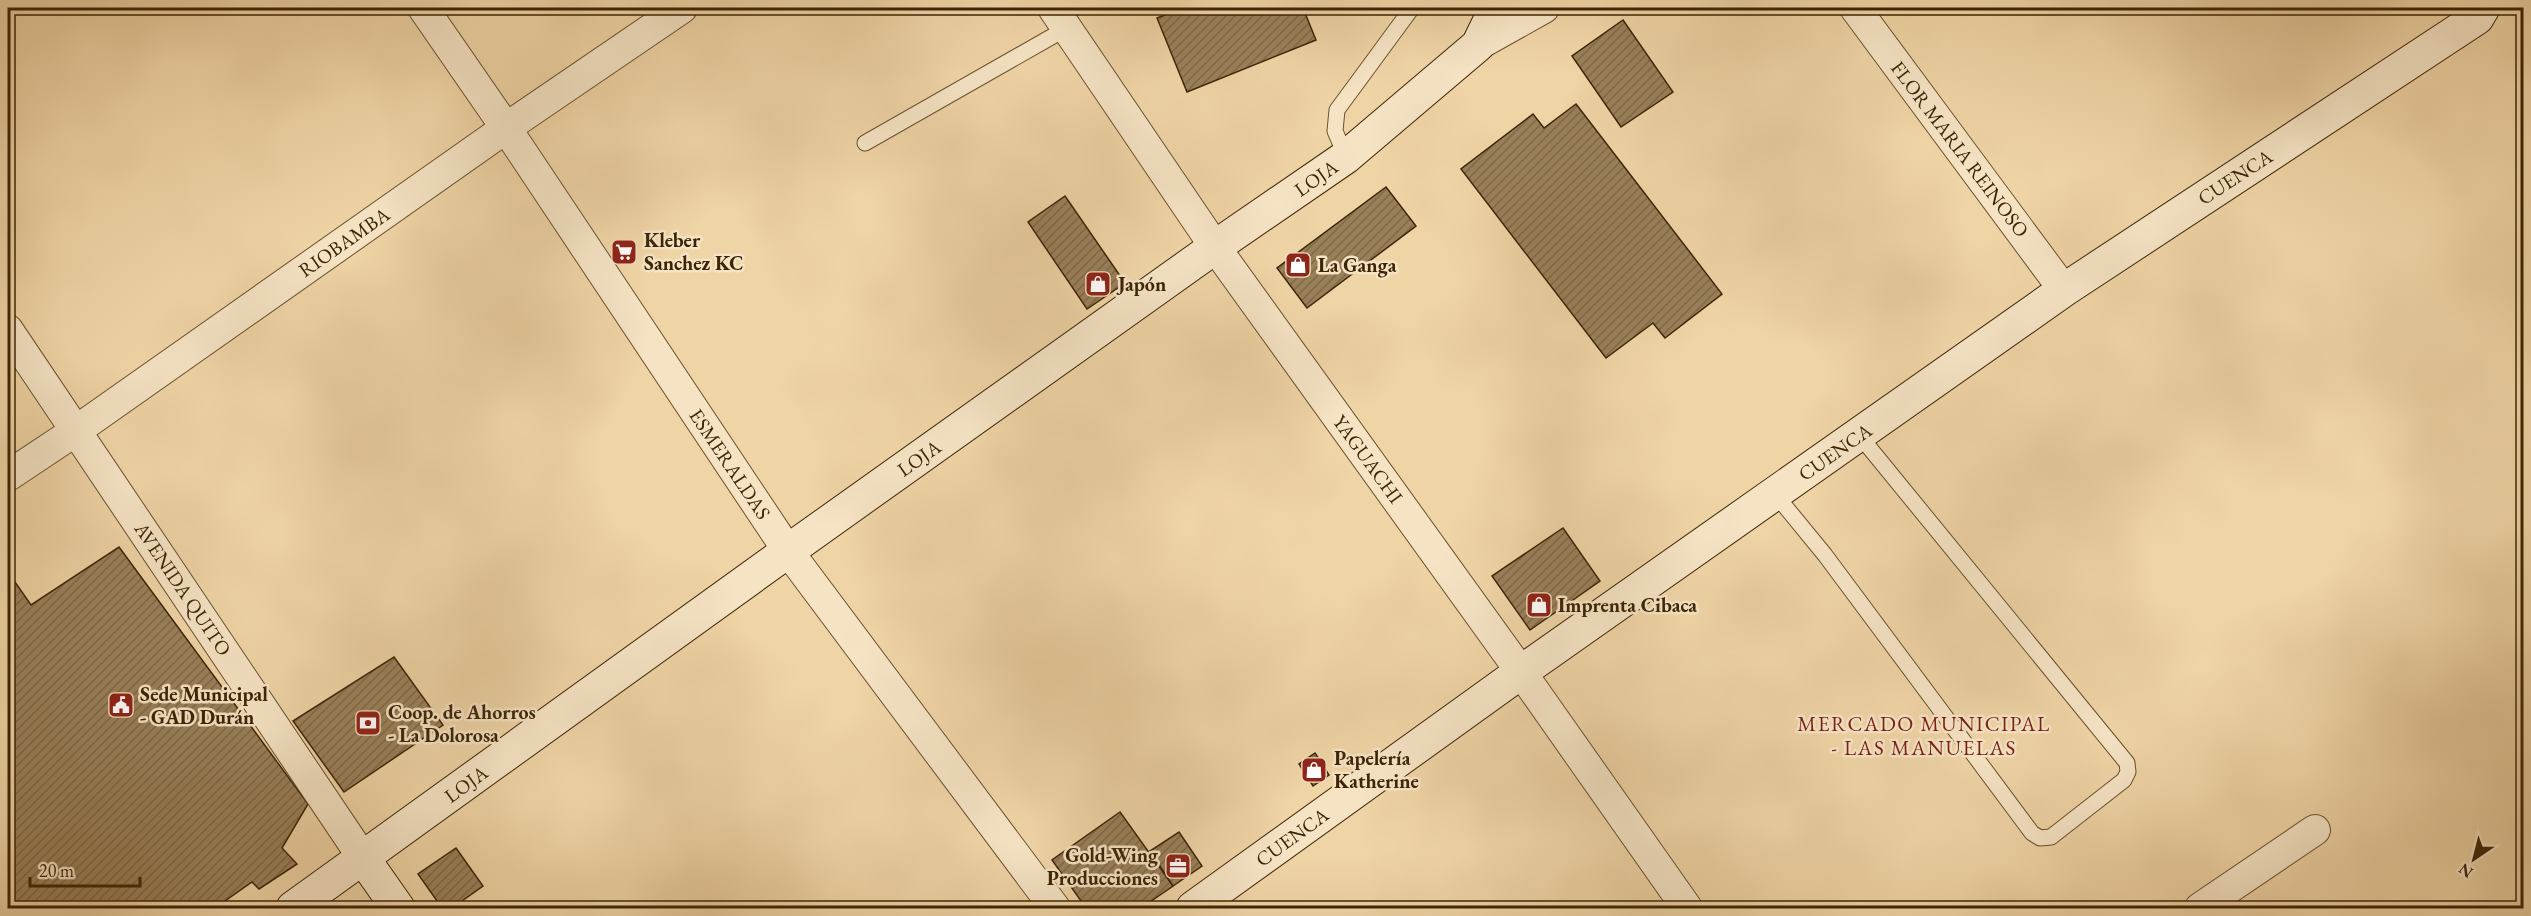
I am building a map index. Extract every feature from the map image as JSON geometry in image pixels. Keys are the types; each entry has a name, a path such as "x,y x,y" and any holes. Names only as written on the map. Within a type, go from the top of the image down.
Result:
{"street":[{"name":"ESMERALDAS","path":"423,8 506,128 788,551 1055,909"},
{"name":"RIOBAMBA","path":"8,476 77,430 506,128 682,8"},
{"path":"1478,45 1496,8"},
{"name":"LOJA","path":"293,909 788,551 1215,248 1346,158 1478,45 1544,8"},
{"name":"FLOR MARIA REINOSO","path":"1855,8 2064,290"},
{"name":"CUENCA","path":"1193,909 1521,672 2064,290 2477,18 2483,8"},
{"name":"YAGUACHI","path":"1060,17 1215,248 1521,672 1687,909"},
{"name":"AVENIDA QUITO","path":"8,330 398,909"},
{"path":"2200,909 2315,830"}],"lane":[{"path":"1346,158 1335,131 1337,110 1412,8"},
{"path":"865,143 1060,17"},
{"path":"1775,494 1825,555 2032,833 2040,838 2051,837 2124,780 2128,772 2127,763 1859,435"}],"building":[{"path":"1183,8 1303,8 1316,40 1187,92 1157,18"},
{"path":"1623,20 1673,92 1621,127 1572,56"},
{"path":"1576,104 1722,294 1665,338 1653,323 1606,358 1461,169 1533,114 1544,128"},
{"path":"1386,187 1416,226 1307,308 1277,268"},
{"path":"1065,196 1125,283 1087,309 1028,222"},
{"path":"1563,528 1600,581 1530,630 1492,576"},
{"name":"Sede Municipal - GAD Durán","path":"119,547 308,804 282,848 297,864 259,889 252,882 215,908 15,908 8,898 8,572 31,605"},
{"name":"Coop. de Ahorros - La Dolorosa","path":"394,657 443,725 344,792 293,721"},
{"name":"Papelería Katherine","path":"1315,753 1329,775 1313,786 1299,764"},
{"path":"1120,812 1173,886 1141,908 1086,908 1052,860"},
{"path":"1179,832 1202,866 1173,886 1150,851"},
{"path":"456,848 483,886 452,908 442,908 418,874"}],"place":[{"name":"Kleber Sanchez KC","path":"624,252"},
{"name":"La Ganga","path":"1298,265"},
{"name":"Japón","path":"1098,284"},
{"name":"Imprenta Cibaca","path":"1539,605"},
{"name":"Sede Municipal - GAD Durán","path":"121,705"},
{"name":"Coop. de Ahorros - La Dolorosa","path":"368,723"},
{"name":"Papelería Katherine","path":"1314,770"},
{"name":"Gold-Wing Producciones","path":"1178,866"}],"district":[{"name":"MERCADO MUNICIPAL - LAS MANUELAS","path":"1924,735"}]}
